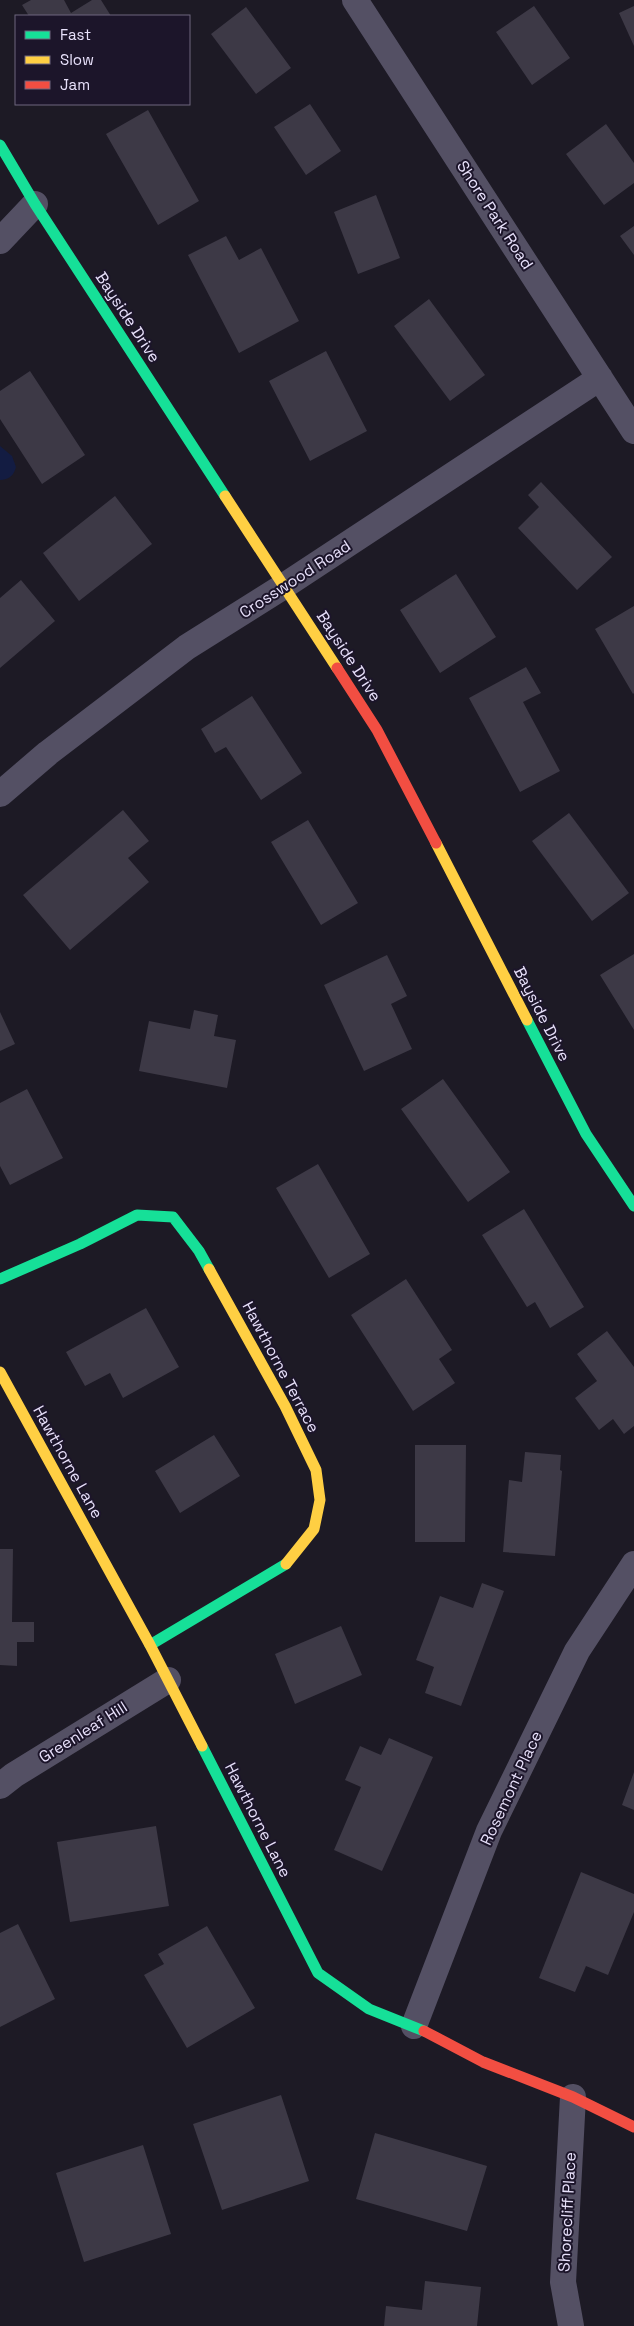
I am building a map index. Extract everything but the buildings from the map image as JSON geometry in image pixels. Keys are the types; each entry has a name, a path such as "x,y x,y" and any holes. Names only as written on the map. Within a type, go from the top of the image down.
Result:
{"street":[{"name":"Shore Park Road","path":"355,0 634,431"},
{"name":"Bayside Drive","path":"0,145 35,204 377,730 586,1134 634,1206"},
{"path":"0,241 35,204"},
{"name":"Crosswood Road","path":"0,794 48,752 188,647 600,378"},
{"name":"Hawthorne Terrace","path":"0,1278 80,1244 137,1215 174,1217 199,1251 285,1406 316,1470 320,1500 314,1529 288,1563 150,1645"},
{"name":"Hawthorne Lane","path":"0,1372 150,1645 318,1973 370,2009 414,2026 483,2062 573,2097 634,2127"},
{"name":"Rosemont Place","path":"414,2026 489,1830 577,1651 634,1564"},
{"name":"Greenleaf Hill","path":"0,1786 14,1775 168,1680"},
{"name":"Shorecliff Place","path":"571,2326 563,2282 573,2097"}],"water":[{"path":"0,446 12,456 16,467 11,476 0,480"}],"traffic: fast":[{"path":"0,145 35,204 225,496"},
{"path":"527,1020 586,1134 634,1206"},
{"path":"0,1279 80,1244 137,1215 173,1217 199,1251 209,1269"},
{"path":"150,1645 286,1564"},
{"path":"202,1746 318,1973 369,2009 424,2031"}],"traffic: slow":[{"path":"225,496 337,668"},
{"path":"436,843 527,1020"},
{"path":"209,1269 285,1406 316,1470 320,1500 314,1529 286,1564"},
{"path":"0,1372 150,1645 202,1746"}],"traffic: jam":[{"path":"337,668 377,730 436,843"},
{"path":"424,2031 483,2062 573,2097 634,2127"}]}
